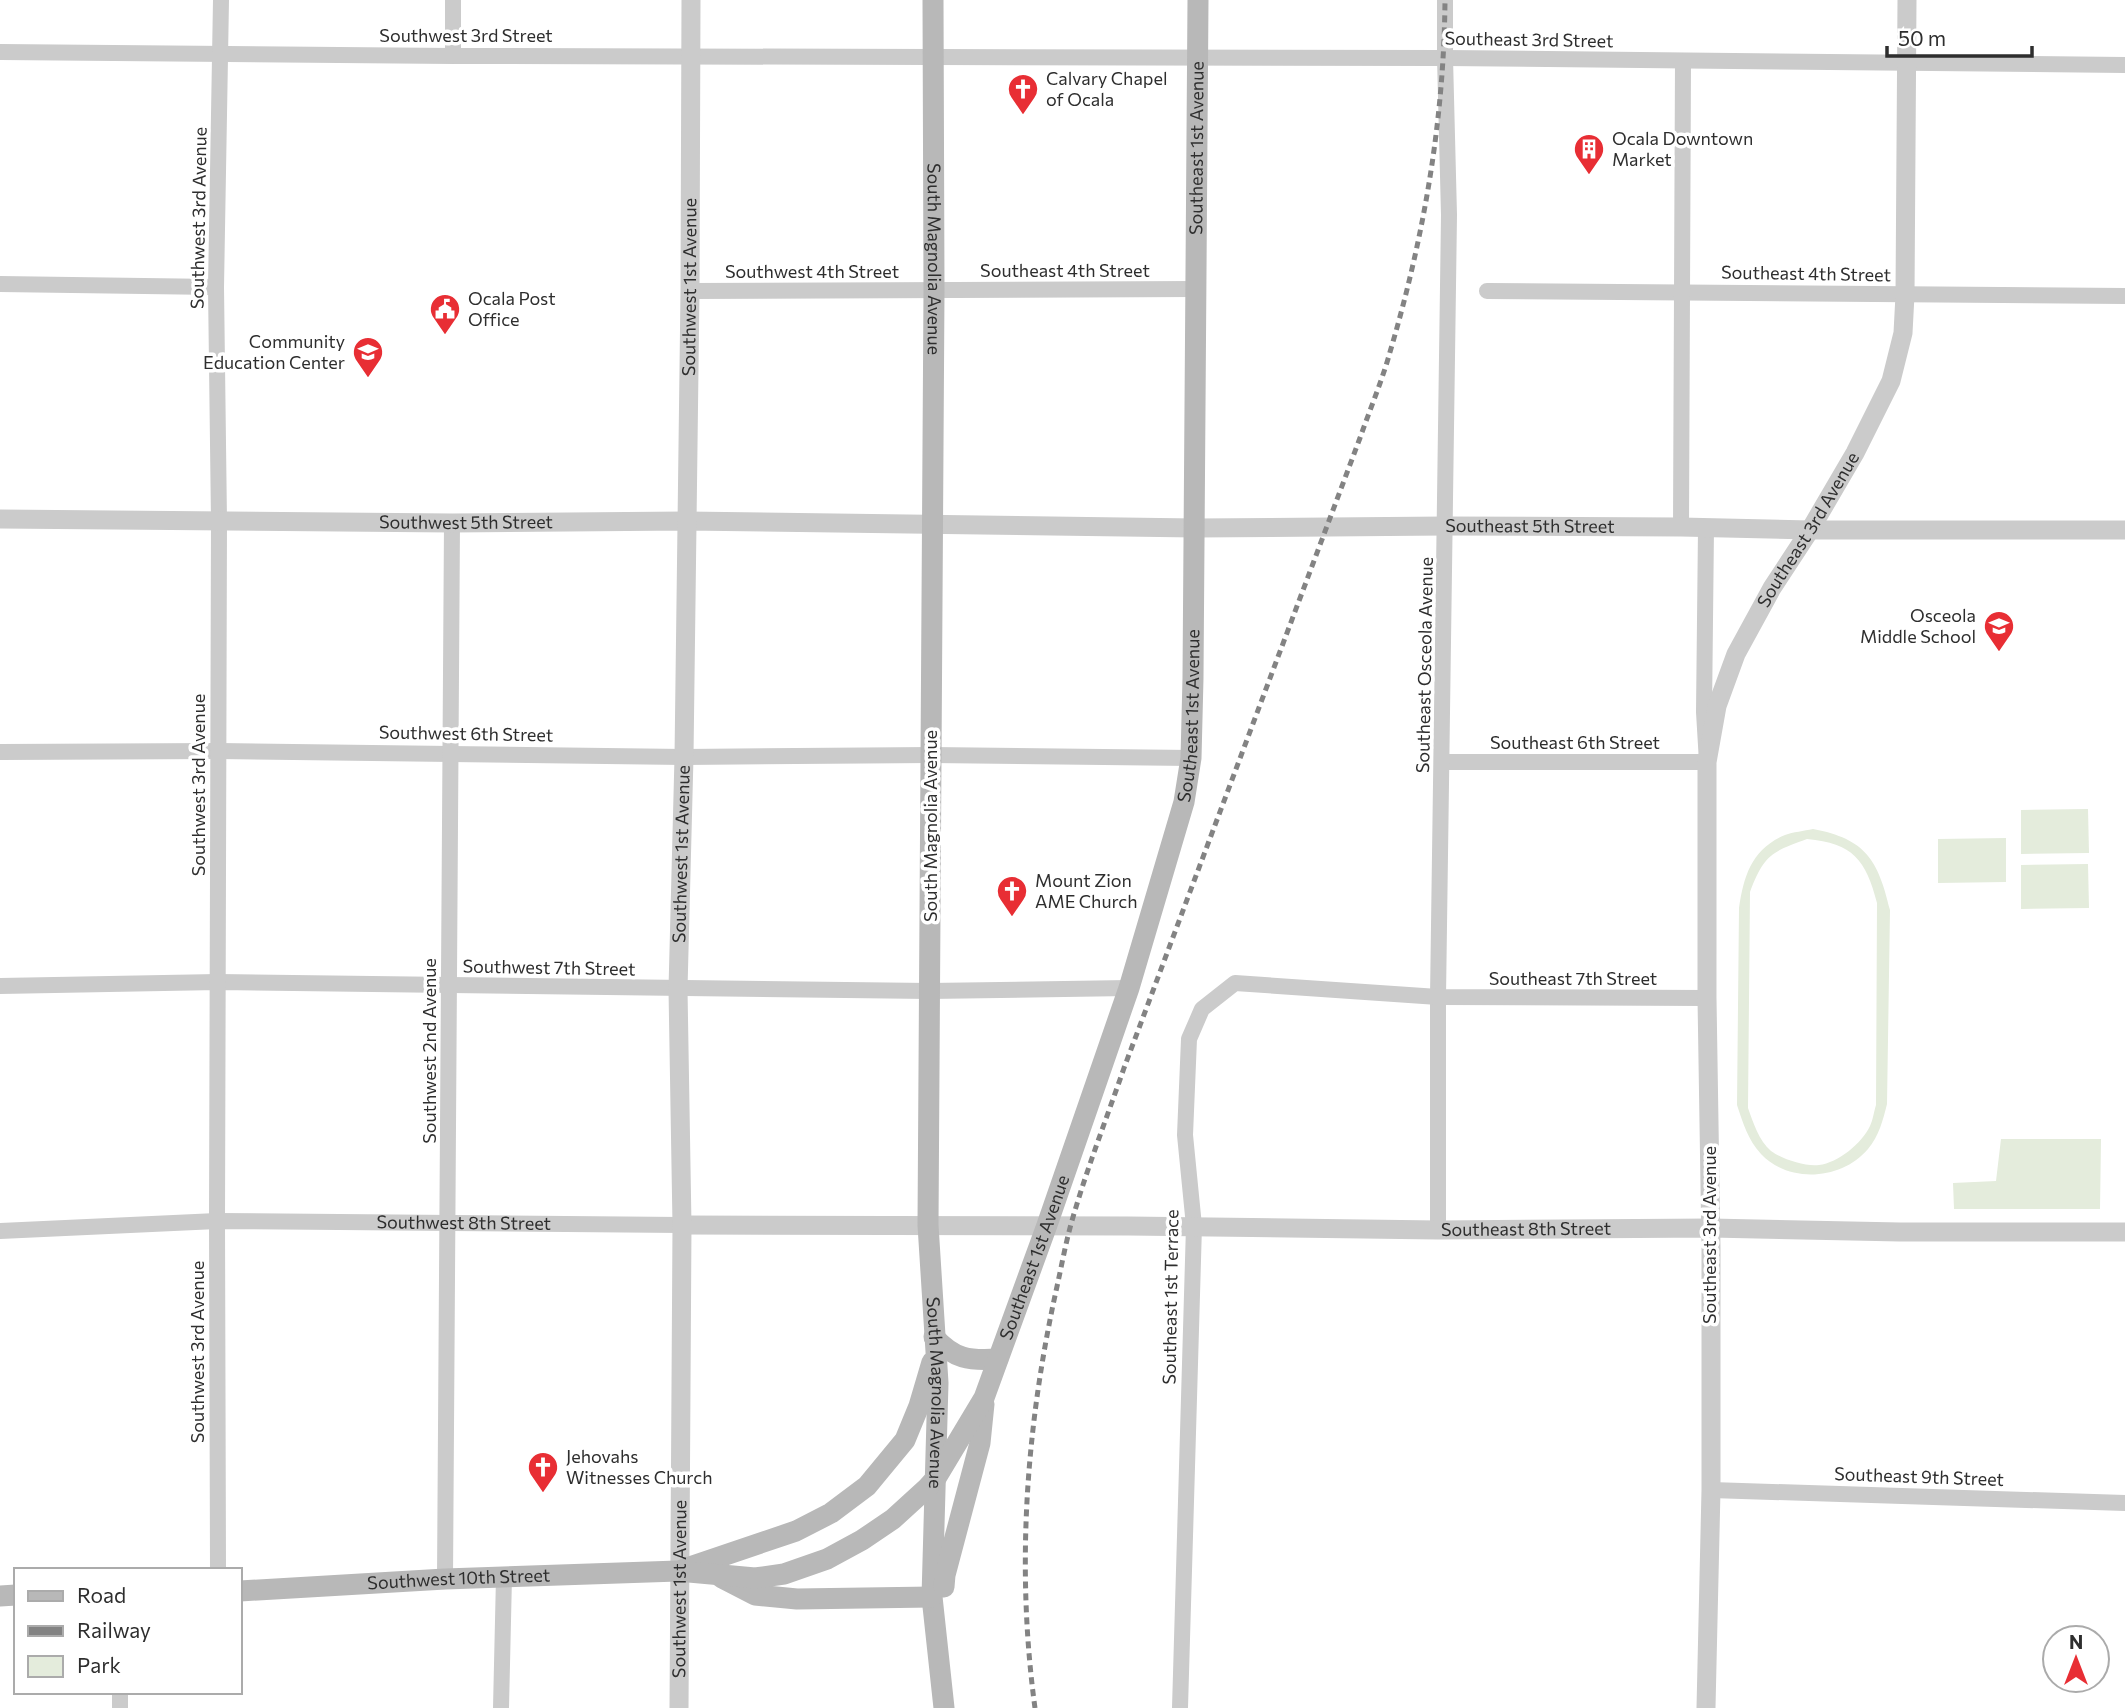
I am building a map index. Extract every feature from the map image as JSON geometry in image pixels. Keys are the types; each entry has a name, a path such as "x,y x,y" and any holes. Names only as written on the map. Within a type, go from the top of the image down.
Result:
{"main road":[{"name":"South Magnolia Avenue","path":"933,0 934,291 928,1225 938,1383 932,1597 944,1708"},
{"name":"Southeast 1st Avenue","path":"984,1398 1129,988 1184,802 1191,758 1198,0"},
{"name":"Southwest 10th Street","path":"678,1571 796,1531 831,1513 867,1486 905,1440 919,1406 935,1343"},
{"path":"935,1343 959,1357 998,1359"},
{"name":"South Magnolia Avenue","path":"938,1651 945,1575 980,1443 984,1398"},
{"name":"Southwest 10th Street","path":"242,1591 445,1579 678,1571 755,1578 784,1574 827,1559 893,1520 936,1478 984,1398"},
{"path":"714,1574 755,1595 797,1600 932,1597"}],"street":[{"name":"Southwest 3rd Avenue","path":"218,1568 219,521 216,287 221,0"},
{"path":"453,0 453,55"},
{"name":"Southwest 1st Avenue","path":"679,1708 682,1225 678,989 684,757 691,0"},
{"name":"Southeast Osceola Avenue","path":"1438,1230 1438,997 1449,215 1445,0"},
{"name":"Southeast 3rd Avenue","path":"1707,762 1717,706 1736,654 1772,588 1855,453 1891,381 1903,333 1905,295 1906,0"},
{"name":"Southwest 3rd Street","path":"0,52 933,57"},
{"name":"Southeast 3rd Street","path":"933,57 1445,58 2125,65"},
{"path":"1681,527 1683,61"},
{"path":"0,284 216,287"},
{"name":"Southeast 4th Street","path":"934,291 1196,289"},
{"name":"Southwest 4th Street","path":"690,291 934,291"},
{"name":"Southeast 4th Street","path":"1487,291 2125,296"},
{"name":"Southwest 5th Street","path":"0,519 452,523 686,521 932,525"},
{"name":"Southwest 2nd Avenue","path":"445,1579 452,523"},
{"name":"Southeast 5th Street","path":"932,525 2125,530"},
{"name":"Southeast 3rd Avenue","path":"1706,528 1704,712 1707,762 1711,1228 1711,1490 1706,1708"},
{"name":"Southwest 6th Street","path":"0,752 451,752 684,757 932,755"},
{"path":"932,755 1191,758"},
{"name":"Southeast 6th Street","path":"1443,762 1707,762"},
{"name":"Southwest 7th Street","path":"0,986 218,982 929,991"},
{"name":"Southeast 1st Terrace","path":"1180,1708 1194,1226 1185,1135 1189,1039 1202,1009 1235,983 1438,997"},
{"path":"929,991 1129,988"},
{"name":"Southeast 7th Street","path":"1438,997 1707,998"},
{"name":"Southwest 8th Street","path":"0,1231 217,1221 928,1225"},
{"name":"Southeast 8th Street","path":"928,1225 2125,1232"},
{"name":"Southeast 9th Street","path":"1711,1490 2125,1503"},
{"path":"501,1708 504,1577"}],"green space":[{"path":"2088,809 2089,853 2021,854 2021,810"},
{"path":"1813,829 1846,839 1867,854 1880,878 1890,910 1887,1104 1872,1144 1857,1159 1830,1172 1800,1174 1773,1164 1756,1149 1737,1105 1739,908 1747,874 1757,856 1785,835","holes":["1807,839 1823,841 1855,856 1868,875 1877,903 1876,1105 1870,1126 1855,1145 1834,1160 1808,1165 1794,1162 1771,1151 1760,1137 1748,1108 1750,892 1770,856"]},
{"path":"2006,838 2006,882 1938,883 1938,839"},
{"path":"2088,864 2089,908 2021,909 2021,865"},
{"path":"2001,1139 2101,1139 2100,1209 1954,1209 1953,1183 1996,1181"}],"railway":[{"path":"1035,1708 1026,1603 1027,1499 1037,1394 1071,1224 1124,1068 1387,363 1413,265 1430,178 1441,89 1445,0"}],"place":[{"name":"Calvary Chapel of Ocala","path":"1023,116"},
{"name":"Ocala Downtown Market","path":"1589,176"},
{"name":"Ocala Post Office","path":"445,336"},
{"name":"Community Education Center","path":"368,379"},
{"name":"Osceola Middle School","path":"1999,653"},
{"name":"Mount Zion AME Church","path":"1012,918"},
{"name":"Jehovahs Witnesses Church","path":"543,1494"}]}
